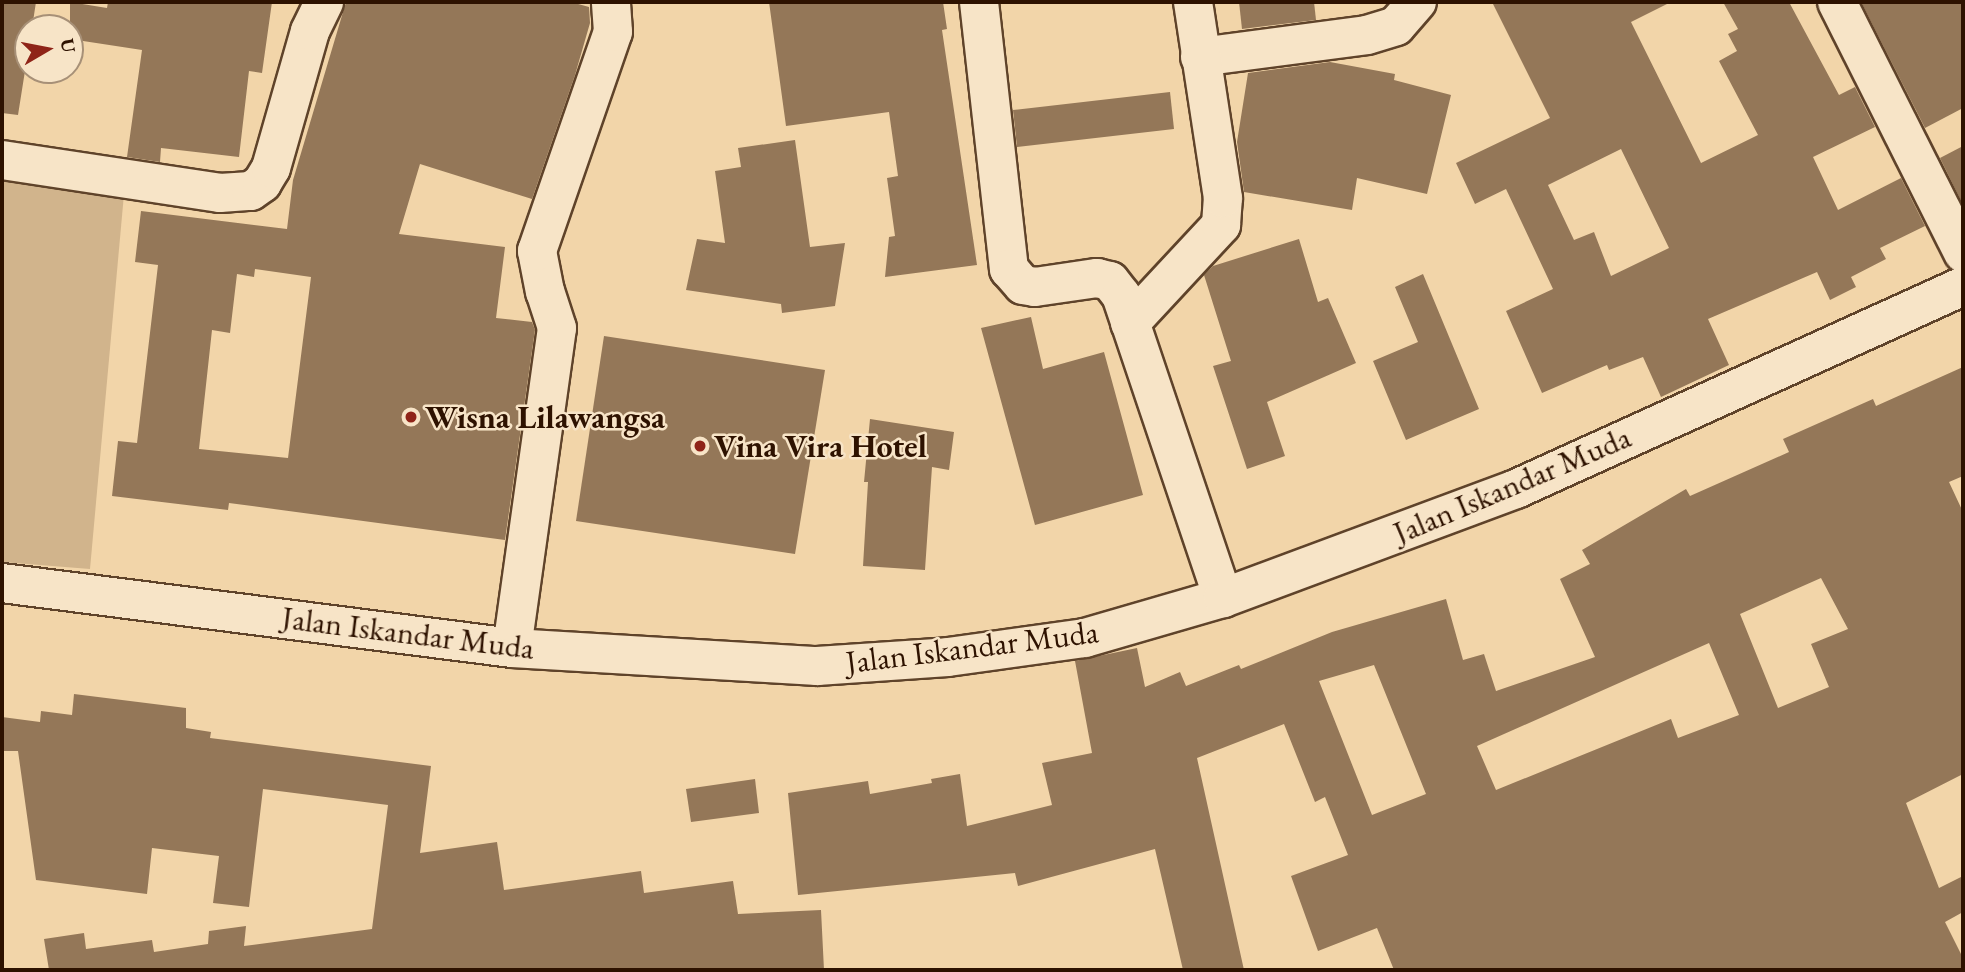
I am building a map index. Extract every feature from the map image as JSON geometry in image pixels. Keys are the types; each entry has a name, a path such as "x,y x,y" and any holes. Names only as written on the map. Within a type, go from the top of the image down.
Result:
{"street":[{"path":"2,160 220,193 251,191 262,183 271,168 310,32 324,2"},
{"path":"512,648 557,328 545,292 537,251 613,32 611,2"},
{"path":"979,2 1009,269 1023,285 1035,287 1097,278 1110,281 1121,295 1223,598"},
{"path":"1130,323 1221,225 1223,198 1193,2"},
{"path":"1200,57 1367,35 1396,26 1417,2"},
{"path":"1837,2 1963,253"},
{"name":"Jalan Iskandar Muda","path":"2,583 88,591 512,648 817,666 948,657 1085,638 1223,598 1516,489 1963,286"}],"shaded area":[{"path":"2,165 125,183 90,569 2,562"}],"building":[{"path":"2,2 36,2 34,14 14,14 14,84 23,84 18,115 2,113"},
{"path":"70,2 107,8 108,2 272,2 262,73 249,71 239,157 161,148 160,162 127,157 142,50 84,41 84,14 70,14"},
{"path":"346,2 571,2 589,7 590,23 575,75 532,199 420,164 399,234 505,247 496,318 532,322 535,330 505,540 229,503 228,510 112,496 118,441 137,443 158,265 135,262 141,211 287,229 293,180","holes":["255,269 311,277 288,458 199,449 212,330 230,333 237,274 254,277"]},
{"path":"769,2 943,2 947,29 942,30 977,265 885,277 889,237 895,236 887,178 898,176 889,112 786,126"},
{"path":"1239,2 1314,2 1316,20 1242,29"},
{"path":"1492,2 1671,2 1631,22 1701,163 1758,135 1719,61 1737,51 1728,34 1738,29 1723,2 1789,2 1839,95 1855,87 1875,127 1813,157 1838,210 1901,178 1925,226 1880,248 1886,259 1851,277 1856,287 1830,300 1817,272 1708,319 1729,365 1661,397 1643,357 1609,370 1607,365 1542,393 1506,311 1553,289 1506,189 1475,204 1456,163 1550,118","holes":["1621,149 1669,248 1611,276 1594,232 1574,240 1548,185"]},
{"path":"1861,2 1963,2 1963,108 1925,128"},
{"path":"1330,62 1395,74 1394,80 1451,95 1427,194 1357,178 1352,210 1244,192 1237,142 1248,73"},
{"path":"1170,92 1174,129 1017,147 1013,110"},
{"path":"795,140 810,247 845,243 835,306 782,313 781,304 686,290 697,239 725,243 715,171 741,167 738,148"},
{"path":"1963,146 1963,205 1940,158"},
{"path":"1299,239 1318,302 1328,298 1356,363 1267,402 1285,456 1247,469 1213,366 1231,361 1204,275 1213,266"},
{"path":"1423,274 1479,409 1406,440 1373,361 1418,342 1395,287"},
{"path":"1031,317 1043,369 1104,352 1143,495 1035,525 981,328"},
{"name":"Vina Vira Hotel","path":"604,336 825,370 795,554 576,521"},
{"path":"1963,367 1963,476 1949,482 1963,512 1963,774 1906,803 1939,888 1963,876 1963,912 1945,922 1963,958 1963,970 1394,970 1377,928 1318,951 1291,876 1348,855 1325,797 1315,802 1284,724 1197,758 1244,970 1183,970 1155,849 1018,886 1015,873 798,895 788,793 868,781 870,794 932,783 931,779 960,774 967,826 1052,805 1042,763 1092,753 1075,661 1137,648 1145,687 1180,672 1186,686 1239,665 1241,669 1332,632 1446,599 1463,660 1484,654 1496,691 1595,657 1560,579 1590,564 1582,550 1686,489 1690,496 1789,452 1783,439 1873,399 1876,406","holes":["1821,578 1848,629 1811,644 1829,687 1778,708 1740,614","1709,643 1739,715 1678,738 1671,719 1496,790 1477,746","1374,665 1426,794 1372,815 1319,681"]},
{"path":"870,419 954,432 949,470 932,467 925,570 863,566 868,482 864,482"},
{"path":"74,694 186,708 186,728 211,732 210,738 431,766 420,853 497,842 504,890 641,871 644,893 733,881 738,914 821,910 824,970 49,970 44,939 84,933 86,949 152,940 154,952 208,944 209,931 246,926 244,946 372,929 388,805 263,789 249,907 213,903 219,856 152,848 147,894 36,880 18,751 2,751 2,717 40,722 41,711 72,715"},
{"path":"755,779 759,813 691,822 686,789"}],"place":[{"name":"Wisna Lilawangsa","path":"411,417"},
{"name":"Vina Vira Hotel","path":"700,446"}]}
